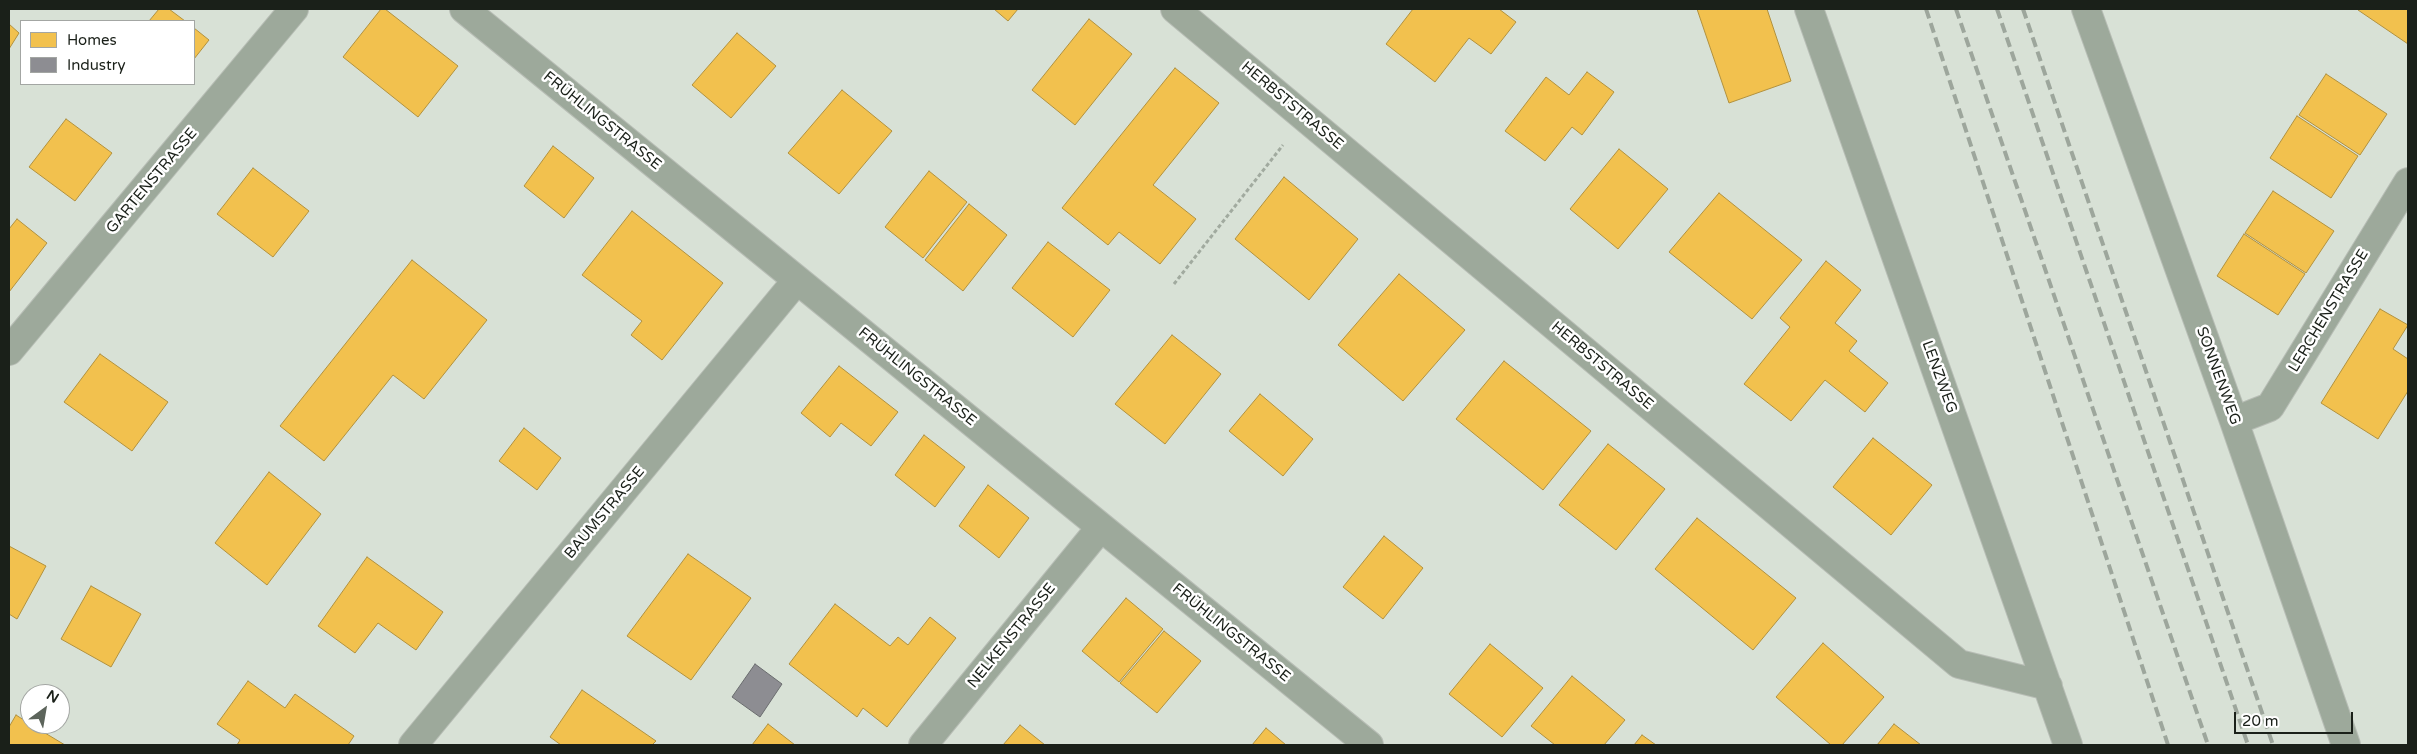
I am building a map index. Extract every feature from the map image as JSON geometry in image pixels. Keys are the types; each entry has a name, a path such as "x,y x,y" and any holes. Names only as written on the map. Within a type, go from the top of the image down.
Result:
{"street":[{"name":"GARTENSTRASSE","path":"9,351 294,9"},
{"name":"FRÜHLINGSTRASSE","path":"464,9 1370,745"},
{"name":"HERBSTSTRASSE","path":"1175,9 1959,664 2048,686"},
{"name":"LENZWEG","path":"1808,9 2068,745"},
{"name":"SONNENWEG","path":"2086,9 2234,421 2346,745"},
{"name":"LERCHENSTRASSE","path":"2234,421 2270,407 2408,182"},
{"name":"BAUMSTRASSE","path":"413,745 797,280"},
{"name":"NELKENSTRASSE","path":"923,745 1101,528"}],"path":[{"path":"1174,284 1305,117"}],"building: Homes":[{"path":"159,9 169,9 184,20 150,20"},
{"path":"381,9 385,9 458,66 418,117 343,57"},
{"path":"994,9 1018,9 1008,21"},
{"path":"1413,9 1499,9 1516,22 1491,54 1469,38 1435,82 1386,44"},
{"path":"1697,9 1767,9 1791,81 1729,103"},
{"path":"2408,9 2408,44 2358,10"},
{"path":"1089,19 1132,54 1075,125 1032,90"},
{"path":"9,24 19,33 9,49"},
{"path":"195,29 209,40 195,58"},
{"path":"737,33 776,66 731,118 692,85"},
{"path":"1175,68 1219,103 1153,185 1196,219 1160,264 1119,232 1108,245 1062,208"},
{"path":"1587,72 1614,92 1582,135 1572,127 1545,161 1505,131 1546,77 1569,95"},
{"path":"2326,74 2387,114 2360,155 2299,115"},
{"path":"842,90 892,131 839,194 788,153"},
{"path":"2297,116 2358,156 2331,198 2270,158"},
{"path":"66,119 112,153 75,201 29,167"},
{"path":"553,146 594,178 564,218 524,186"},
{"path":"1619,149 1668,189 1618,249 1570,209"},
{"path":"253,168 309,211 273,257 217,214"},
{"path":"929,171 967,202 923,258 885,227"},
{"path":"1284,177 1358,239 1309,300 1235,239"},
{"path":"2273,191 2334,231 2306,273 2245,233"},
{"path":"1719,193 1802,260 1752,319 1669,252"},
{"path":"969,204 1007,235 963,291 925,260"},
{"path":"632,211 723,283 662,360 631,335 642,321 582,275"},
{"path":"17,219 47,243 9,292 9,229"},
{"path":"2244,234 2305,274 2278,315 2217,276"},
{"path":"1048,242 1110,290 1073,337 1012,288"},
{"path":"412,260 487,320 424,399 393,375 324,461 280,426"},
{"path":"1826,261 1861,290 1835,323 1857,341 1849,351 1888,383 1865,412 1825,380 1791,421 1744,384 1790,327 1780,318"},
{"path":"1399,274 1465,330 1403,401 1338,345"},
{"path":"2380,309 2408,325 2393,349 2408,359 2408,391 2378,439 2321,403"},
{"path":"1172,335 1221,374 1165,444 1115,404"},
{"path":"100,354 168,402 132,451 64,402"},
{"path":"1504,361 1591,431 1543,490 1456,419"},
{"path":"839,366 898,412 871,446 841,423 830,437 801,413"},
{"path":"1260,394 1313,439 1283,476 1229,431"},
{"path":"524,428 561,458 537,490 499,461"},
{"path":"924,435 965,467 935,507 895,475"},
{"path":"1873,438 1932,485 1891,535 1833,487"},
{"path":"1608,444 1665,489 1616,550 1559,505"},
{"path":"269,472 321,514 267,585 215,543"},
{"path":"988,485 1029,518 999,558 959,526"},
{"path":"1697,518 1796,598 1753,650 1655,569"},
{"path":"1384,536 1423,568 1383,619 1343,587"},
{"path":"9,546 46,566 17,619 9,614"},
{"path":"688,554 751,598 691,680 627,636"},
{"path":"367,557 443,612 416,650 378,623 355,653 318,626"},
{"path":"91,586 141,614 111,667 61,639"},
{"path":"1126,598 1163,629 1119,682 1082,651"},
{"path":"835,604 890,646 898,637 908,645 930,617 956,638 887,727 863,708 857,717 789,664"},
{"path":"1164,631 1201,661 1157,713 1120,683"},
{"path":"1823,643 1884,697 1842,745 1831,745 1776,697"},
{"path":"1490,644 1543,688 1502,737 1449,694"},
{"path":"1572,676 1625,720 1604,745 1555,745 1531,726"},
{"path":"248,681 285,708 295,694 354,736 348,745 237,745 240,740 217,724"},
{"path":"582,690 656,741 652,745 561,745 550,737"},
{"path":"16,715 20,717 20,734 47,734 65,745 9,745 9,727"},
{"path":"768,724 795,745 752,745"},
{"path":"1894,724 1921,745 1877,745"},
{"path":"1020,725 1045,745 1003,745"},
{"path":"1266,728 1286,745 1252,745"},
{"path":"1642,735 1656,745 1634,745"}],"building: Industry":[{"path":"755,664 782,684 760,717 732,697"}],"railway":[{"path":"1926,9 2168,745"},
{"path":"1956,9 2208,745"},
{"path":"1997,9 2248,745"},
{"path":"2023,9 2273,745"}]}
